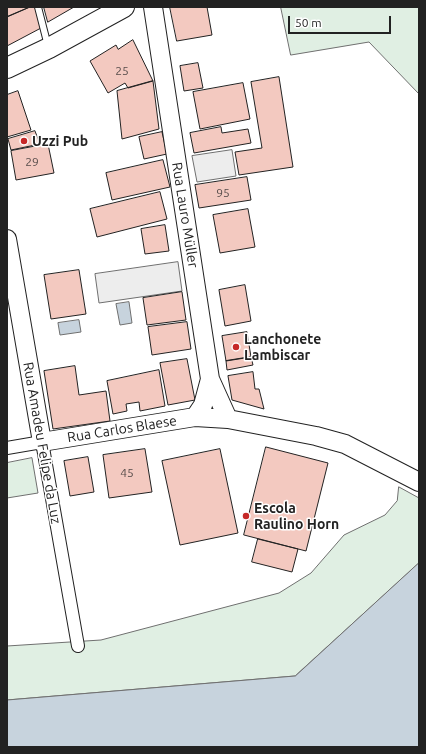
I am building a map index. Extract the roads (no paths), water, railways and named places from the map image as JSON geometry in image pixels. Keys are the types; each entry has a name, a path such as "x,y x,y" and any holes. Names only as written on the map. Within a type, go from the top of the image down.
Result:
{"main road":[{"path":"91,25 107,7"},
{"path":"7,68 49,48 124,7"},
{"name":"Rua Lauro Müller","path":"153,7 210,379 228,419"},
{"name":"Rua Amadeu Felipe da Luz","path":"7,239 42,442"},
{"name":"Rua Carlos Blaese","path":"42,442 195,417 203,405 210,379"},
{"path":"195,417 228,419 316,436 345,444 419,482"}],"street":[{"name":"Rua Carlos Blaese","path":"7,448 42,442"},
{"name":"Rua Amadeu Felipe da Luz","path":"42,442 78,646"}],"lane":[{"path":"38,7 49,48"}],"place":[{"name":"Uzzi Pub","path":"24,141"},
{"name":"Lanchonete Lambiscar","path":"236,347"},
{"name":"Escola Raulino Horn","path":"246,516"}]}
